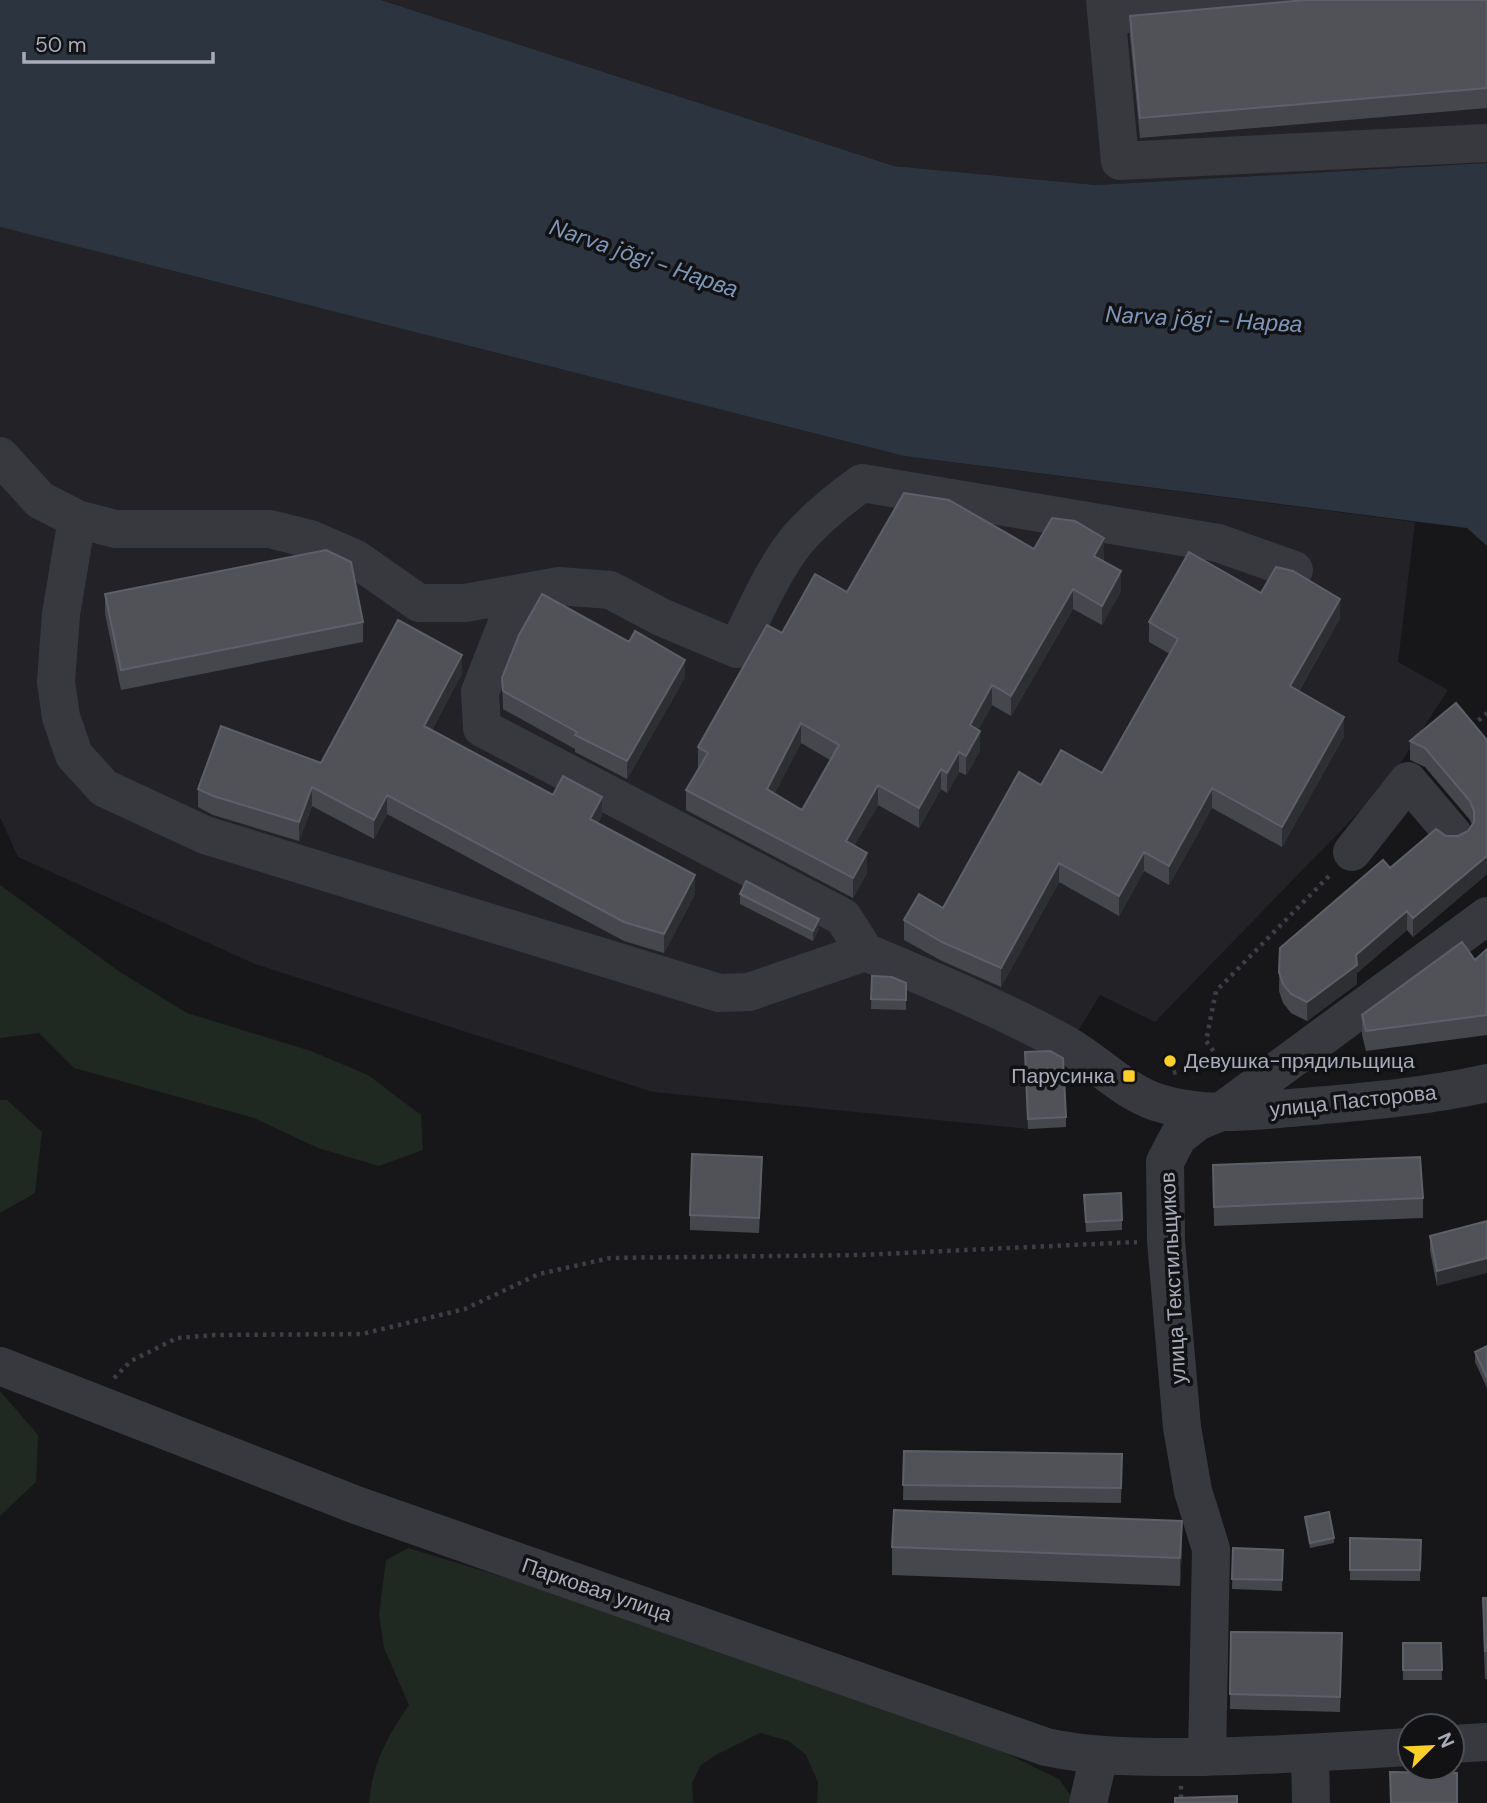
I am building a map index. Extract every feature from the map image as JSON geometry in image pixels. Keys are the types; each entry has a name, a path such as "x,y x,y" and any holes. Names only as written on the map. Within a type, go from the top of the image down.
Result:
{"street":[{"path":"1275,0 1106,8 1120,161 1487,143"},
{"path":"0,456 40,500 77,519 115,529 270,529 310,539 356,559 419,603 465,603 559,586 610,590 661,617 737,649 762,597 795,542 828,508 862,482 1218,543 1294,570"},
{"path":"77,519 61,614 56,682 61,717 74,755 104,788 205,835 719,993 749,992 865,952"},
{"path":"518,595 480,692 482,728 843,917 865,952 988,1006 1069,1046 1124,1087 1156,1101 1187,1110 1219,1113"},
{"path":"1352,852 1408,782 1453,834"},
{"name":"улица Текстильщиков","path":"1207,1757 1211,1549 1194,1490 1182,1427 1166,1241 1166,1162 1178,1137 1197,1122 1219,1113 1487,916"},
{"name":"улица Пасторова","path":"1219,1113 1398,1099 1487,1083"},
{"name":"Парковая улица","path":"0,1366 356,1505 1046,1747 1099,1756 1207,1757 1396,1748"},
{"path":"1466,1743 1487,1742"},
{"path":"1310,1753 1311,1803"},
{"path":"1088,1803 1099,1756"}],"path":[{"path":"1464,732 1487,713"},
{"path":"1271,1075 1244,1070 1220,1060 1206,1041 1216,991 1352,852"},
{"path":"89,1402 131,1361 177,1338 215,1335 362,1334 465,1309 538,1274 610,1258 860,1255 1166,1241"}],"shaded area":[{"path":"381,0 1487,0 1487,163 1096,185 894,166"},
{"path":"0,227 904,456 1415,522 1398,662 1448,690 1389,781 1155,1022 1100,995 1063,1060 1066,1127 1028,1129 653,1092 255,964 18,857 0,817"},
{"path":"0,885 120,972 187,1013 311,1051 368,1075 421,1115 423,1150 379,1166 318,1148 254,1118 74,1068 39,1033 0,1038"},
{"path":"0,1100 7,1100 42,1132 35,1193 0,1213"},
{"path":"0,1391 38,1435 36,1482 0,1516"},
{"path":"408,1548 526,1584 993,1747 1059,1779 1076,1803 817,1803 818,1782 806,1755 789,1741 760,1733 701,1765 692,1783 693,1803 369,1803 377,1763 409,1705 384,1648 379,1614 386,1560"}],"water":[{"name":"Narva jõgi - Нарва","path":"0,0 381,0 894,166 1096,185 1487,163 1487,546 1467,528 904,456 0,227"}],"building":[{"path":"1305,0 1487,0 1487,88 1140,118 1130,16"},
{"path":"904,493 949,500 1034,549 1052,518 1075,521 1104,538 1094,556 1121,571 1102,606 1073,589 1011,696 992,685 970,725 980,731 966,756 959,752 947,773 941,769 919,808 878,785 846,841 867,853 853,878 686,790 708,753 698,747 767,625 782,633 815,574 847,592","holes":["801,723 839,745 802,810 767,789"]},
{"path":"326,550 351,562 363,622 121,670 105,594"},
{"path":"1189,552 1261,593 1276,567 1293,571 1340,599 1290,686 1344,717 1282,827 1212,788 1169,866 1144,852 1119,896 1059,863 1001,968 942,942 904,920 919,894 943,908 1019,772 1041,785 1061,750 1102,773 1178,639 1149,622"},
{"path":"542,594 629,642 635,631 685,660 627,761 575,735 577,732 503,691 502,678 519,635"},
{"path":"398,620 462,655 424,726 553,795 563,776 602,797 590,819 695,875 664,934 624,922 387,795 374,820 312,787 299,822 198,789 221,726 321,763"},
{"path":"1456,703 1487,740 1487,856 1413,918 1407,911 1356,955 1357,965 1307,1002 1291,994 1283,984 1279,972 1280,948 1383,860 1390,868 1436,829 1446,836 1458,836 1468,831 1474,822 1470,801 1425,748 1410,741"},
{"path":"746,881 819,919 813,931 740,894"},
{"path":"1462,942 1475,960 1487,949 1487,1015 1366,1031 1362,1015"},
{"path":"872,976 892,977 906,983 906,1000 871,999"},
{"path":"1050,1051 1063,1058 1066,1117 1028,1119 1025,1052"},
{"path":"692,1154 762,1157 759,1218 690,1215"},
{"path":"1420,1157 1423,1198 1214,1207 1213,1165"},
{"path":"1121,1193 1122,1220 1086,1222 1084,1195"},
{"path":"1487,1221 1487,1258 1437,1271 1430,1236"},
{"path":"1487,1346 1487,1378 1475,1352"},
{"path":"904,1451 1122,1454 1121,1488 903,1485"},
{"path":"894,1510 1182,1521 1180,1558 892,1547"},
{"path":"1329,1512 1334,1538 1310,1543 1305,1517"},
{"path":"1350,1538 1421,1540 1420,1570 1350,1570"},
{"path":"1233,1548 1283,1550 1282,1580 1232,1579"},
{"path":"1483,1598 1487,1598 1487,1651 1485,1651"},
{"path":"1231,1632 1342,1633 1340,1697 1230,1694"},
{"path":"1403,1643 1441,1643 1442,1670 1403,1670"},
{"path":"1390,1772 1396,1772 1396,1782 1457,1782 1457,1803 1391,1803"},
{"path":"1237,1796 1237,1803 1175,1803 1175,1798"}],"place":[{"name":"Девушка-прядильщица","path":"1170,1061"},
{"name":"Парусинка","path":"1129,1076"}]}
